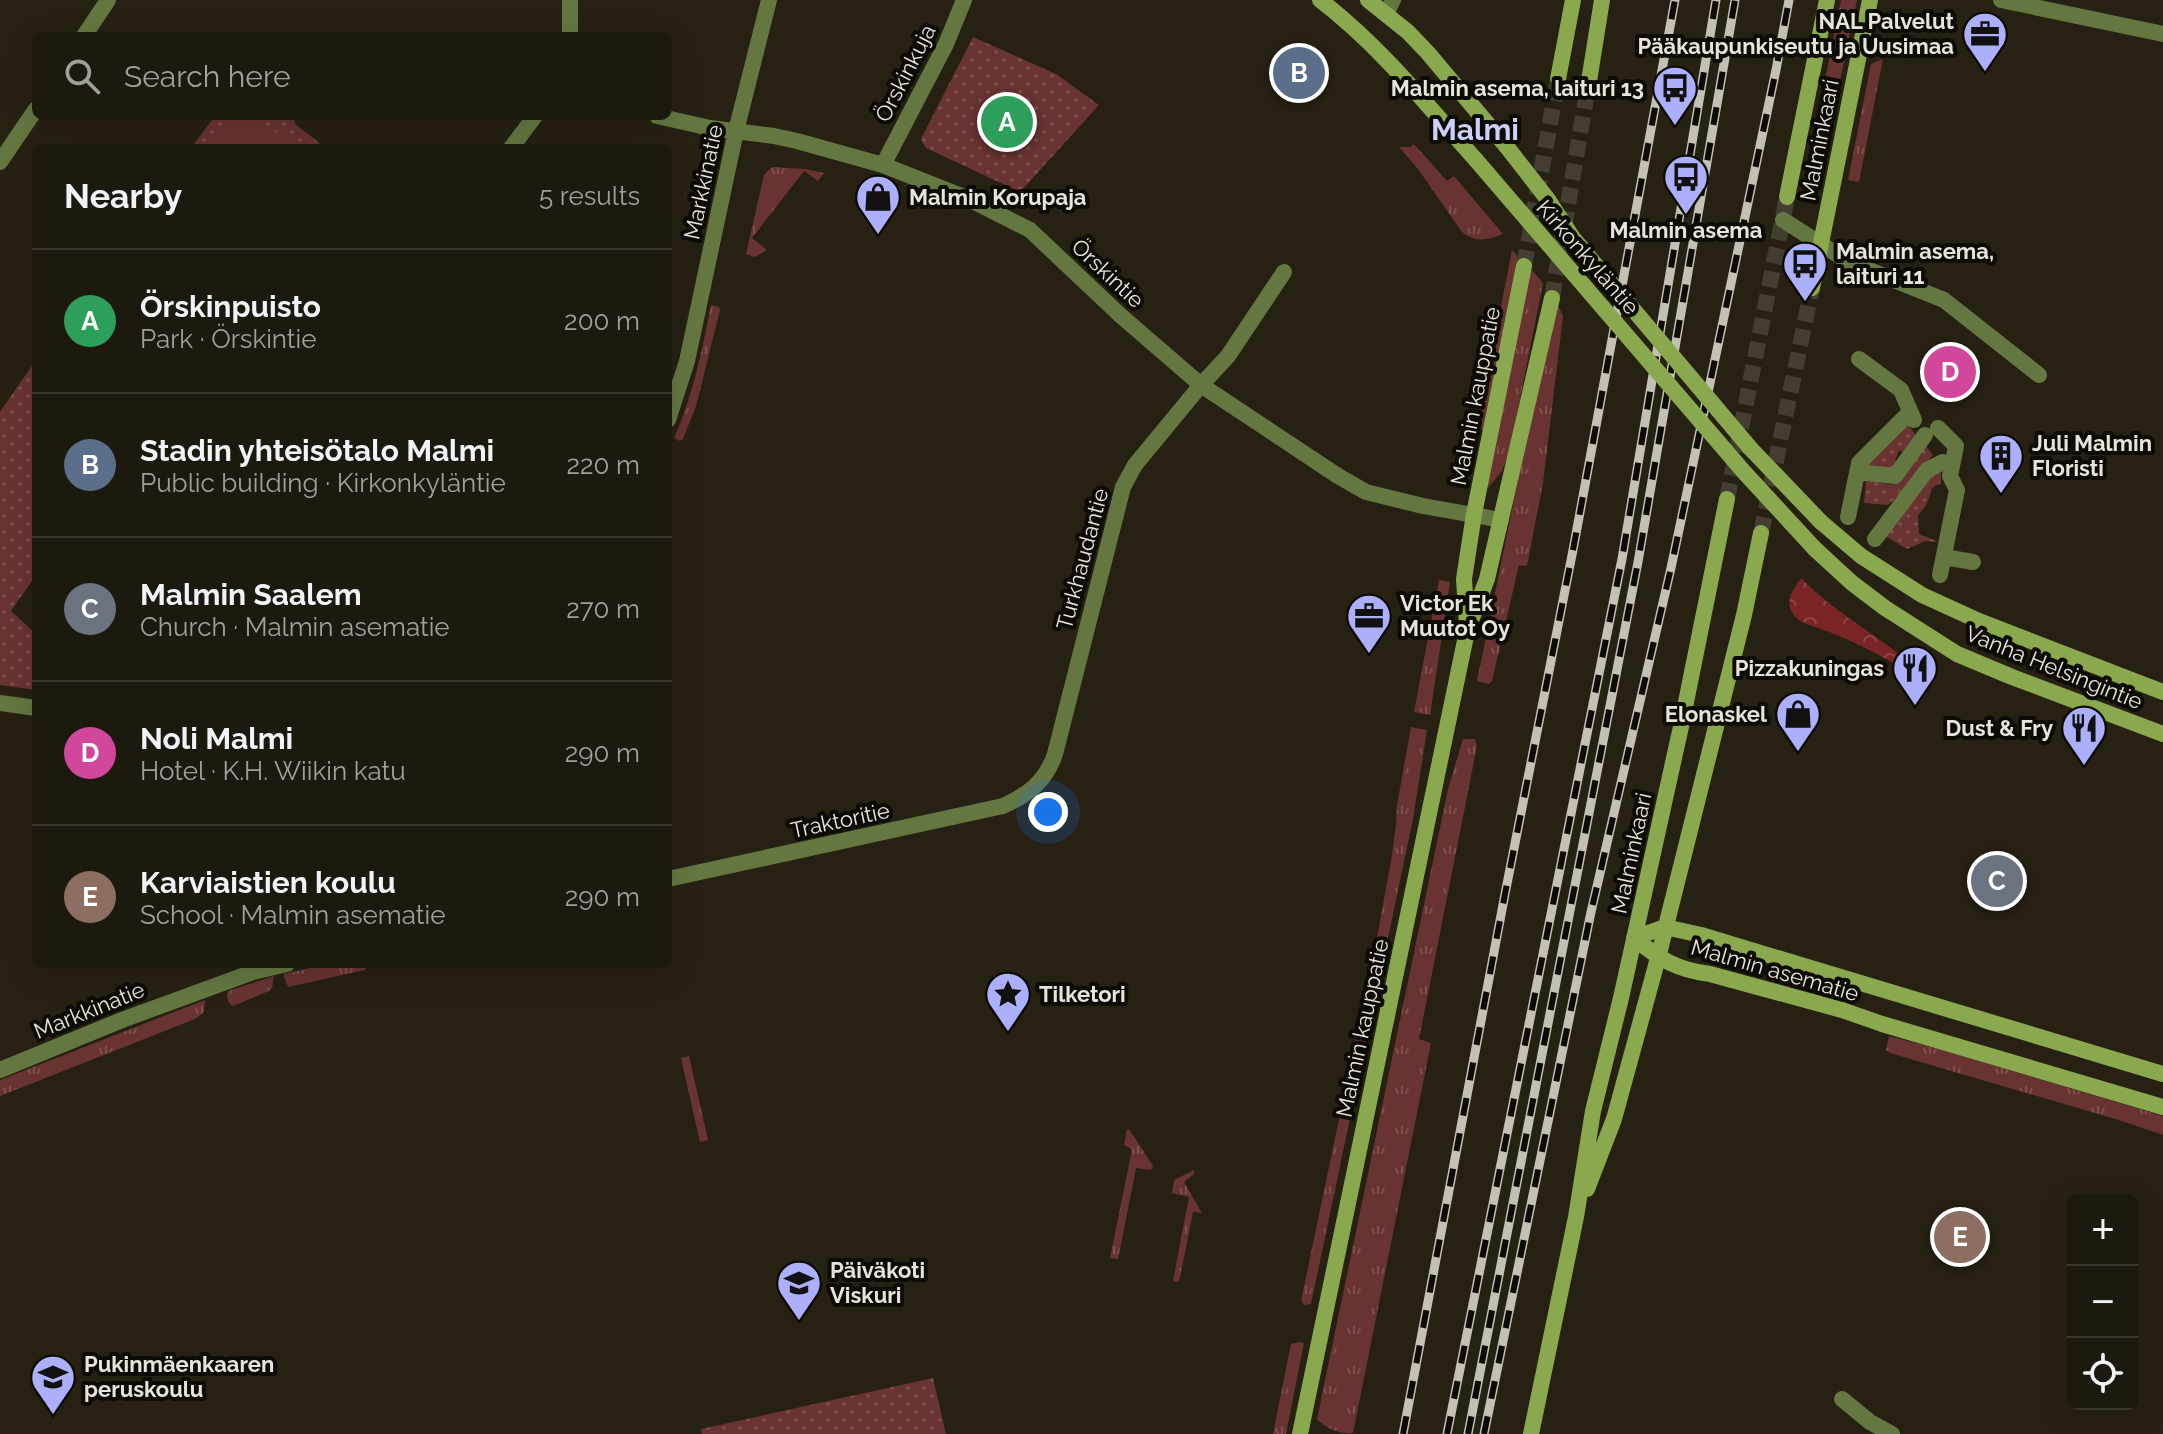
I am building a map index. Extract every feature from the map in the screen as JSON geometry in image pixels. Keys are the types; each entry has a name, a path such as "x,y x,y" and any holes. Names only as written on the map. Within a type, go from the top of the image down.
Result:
{"main road":[{"name":"Kirkonkyläntie","path":"1320,0 1393,65 1744,472 1815,549"},
{"name":"Kirkonkyläntie","path":"1368,0 1389,7 1537,185 1573,238 1751,449 1821,522"},
{"path":"1558,79 1573,0"},
{"path":"1589,81 1602,0"},
{"name":"Malminkaari","path":"1787,197 1827,0"},
{"name":"Malminkaari","path":"1812,288 1870,0"},
{"name":"Malmin kauppatie","path":"1467,631 1464,579 1474,514 1524,266"},
{"name":"Malmin kauppatie","path":"1300,1434 1467,631 1487,579 1552,298"},
{"name":"Malminkaari","path":"1531,1434 1576,1217 1593,1111 1682,722 1727,499"},
{"name":"Vanha Helsingintie","path":"1821,522 1861,556 1922,595 1979,621 2163,692"},
{"name":"Malminkaari","path":"1576,1217 1614,1119 1658,958 1744,615 1761,533"},
{"name":"Vanha Helsingintie","path":"1815,549 1885,608 1957,654 2163,734"},
{"name":"Malmin asematie","path":"1634,938 1665,927 1701,935 2163,1074"},
{"name":"Malmin asematie","path":"1634,938 1658,958 1694,972 1842,1010 2163,1107"}],"street":[{"path":"87,32 108,0"},
{"path":"570,0 570,32"},
{"name":"Markkinatie","path":"672,408 687,361 736,131 769,0"},
{"name":"Örskinkuja","path":"883,165 946,44 964,0"},
{"path":"2001,0 2163,34"},
{"path":"0,162 32,115"},
{"name":"Örskintie","path":"672,119 797,141 883,165 969,199 1030,230 1120,315 1201,385 1338,476 1366,492 1501,520"},
{"path":"514,144 532,120"},
{"path":"1783,220 1849,262 1944,300 2039,375"},
{"name":"Turkhaudantie","path":"1020,799 1040,783 1055,754 1123,487 1135,465 1228,356 1284,272"},
{"path":"1859,359 1901,390 1957,490 1940,575"},
{"path":"1848,517 1859,463 1930,440"},
{"path":"1857,472 1895,476 1930,440"},
{"path":"1875,539 1927,470 1930,440"},
{"path":"1944,557 1973,562"},
{"path":"0,703 32,707"},
{"name":"Traktoritie","path":"672,878 1003,806 1020,799"},
{"name":"Markkinatie","path":"0,1070 251,968"},
{"path":"1842,1399 1870,1422 1892,1434"}],"green space":[{"path":"1841,0 1857,0 1828,138 1823,137 1820,105"},
{"path":"973,37 1056,74 1099,105 1020,192 926,148 921,139"},
{"path":"1883,59 1859,182 1848,180 1871,64"},
{"path":"212,120 294,120 295,124 321,144 194,144"},
{"path":"258,120 293,144 209,144 224,123"},
{"path":"1414,144 1447,181 1454,176 1503,234 1482,239 1462,232 1399,147"},
{"path":"772,167 824,173 818,181 804,171 752,238 767,250 755,257 746,254 764,175"},
{"path":"1512,250 1519,258 1484,430 1477,429"},
{"path":"1531,269 1543,283 1510,449 1502,471 1488,488 1487,485"},
{"path":"1555,299 1563,316 1543,483 1527,566 1519,565 1489,684 1477,681"},
{"path":"711,305 720,310 696,406 680,441 674,438 692,389"},
{"path":"32,366 32,581 11,611 32,630 32,689 0,685 0,412"},
{"path":"1908,425 1916,435 1907,453 1899,451 1895,460 1898,468 1865,468 1867,462"},
{"path":"1924,444 1933,455 1893,501 1887,505 1864,503 1866,480 1893,485 1898,482"},
{"path":"1941,471 1941,483 1932,488 1927,504 1918,515 1919,534 1939,542 1925,541 1907,549 1885,536 1928,478"},
{"path":"1801,578 1915,667 1908,672 1864,647 1797,618 1790,608 1790,599"},
{"path":"1439,580 1450,582 1430,715 1414,712"},
{"path":"1411,727 1427,730 1413,819 1311,1304 1305,1305 1301,1301 1379,927"},
{"path":"1463,739 1475,739 1477,746 1419,1039 1431,1043 1353,1433 1343,1433 1317,1419 1448,789"},
{"path":"311,968 366,968 288,987 283,974"},
{"path":"274,976 269,991 233,1006 228,1001 228,991"},
{"path":"205,1000 204,1012 195,1019 0,1096 0,1080"},
{"path":"1889,1036 2163,1116 2163,1135 1890,1053 1886,1050"},
{"path":"689,1056 708,1140 700,1142 681,1058"},
{"path":"1129,1129 1153,1166 1151,1170 1136,1168 1118,1259 1110,1258 1132,1149 1124,1145"},
{"path":"1194,1170 1194,1174 1184,1182 1202,1213 1193,1212 1179,1282 1173,1281 1189,1197 1172,1193 1174,1180"},
{"path":"1304,1343 1286,1434 1273,1434 1291,1344"},
{"path":"933,1378 946,1434 702,1434 701,1429"}],"tunnel":[{"path":"1524,266 1558,79"},
{"path":"1552,298 1589,81"},
{"path":"1727,499 1787,197"},
{"path":"1761,533 1812,288"}],"railway":[{"path":"1403,1434 1675,0"},
{"path":"1447,1434 1622,559 1716,0"},
{"path":"1468,1434 1638,562 1735,0"},
{"path":"1484,1434 1591,912 1671,568 1789,0"}],"place":[{"name":"Stadin yhteisötalo Malmi","path":"1299,73"},
{"name":"NAL Palvelut Pääkaupunkiseutu ja Uusimaa","path":"1985,73"},
{"name":"Örskinpuisto","path":"1007,122"},
{"name":"Malmin asema, laituri 13","path":"1675,127"},
{"name":"Malmin asema","path":"1686,216"},
{"name":"Malmin Korupaja","path":"878,236"},
{"name":"Malmin asema, laituri 11","path":"1805,303"},
{"name":"Noli Malmi","path":"1950,372"},
{"name":"Juli Malmin Floristi","path":"2001,495"},
{"name":"Victor Ek Muutot Oy","path":"1369,655"},
{"name":"Pizzakuningas","path":"1915,707"},
{"name":"Elonaskel","path":"1798,753"},
{"name":"Dust & Fry","path":"2084,767"},
{"name":"Malmin Saalem","path":"1997,881"},
{"name":"Tilketori","path":"1008,1033"},
{"name":"Karviaistien koulu","path":"1960,1237"},
{"name":"Päiväkoti Viskuri","path":"799,1322"},
{"name":"Pukinmäenkaaren peruskoulu","path":"53,1416"}],"district":[{"name":"Malmi","path":"1475,129"}]}
